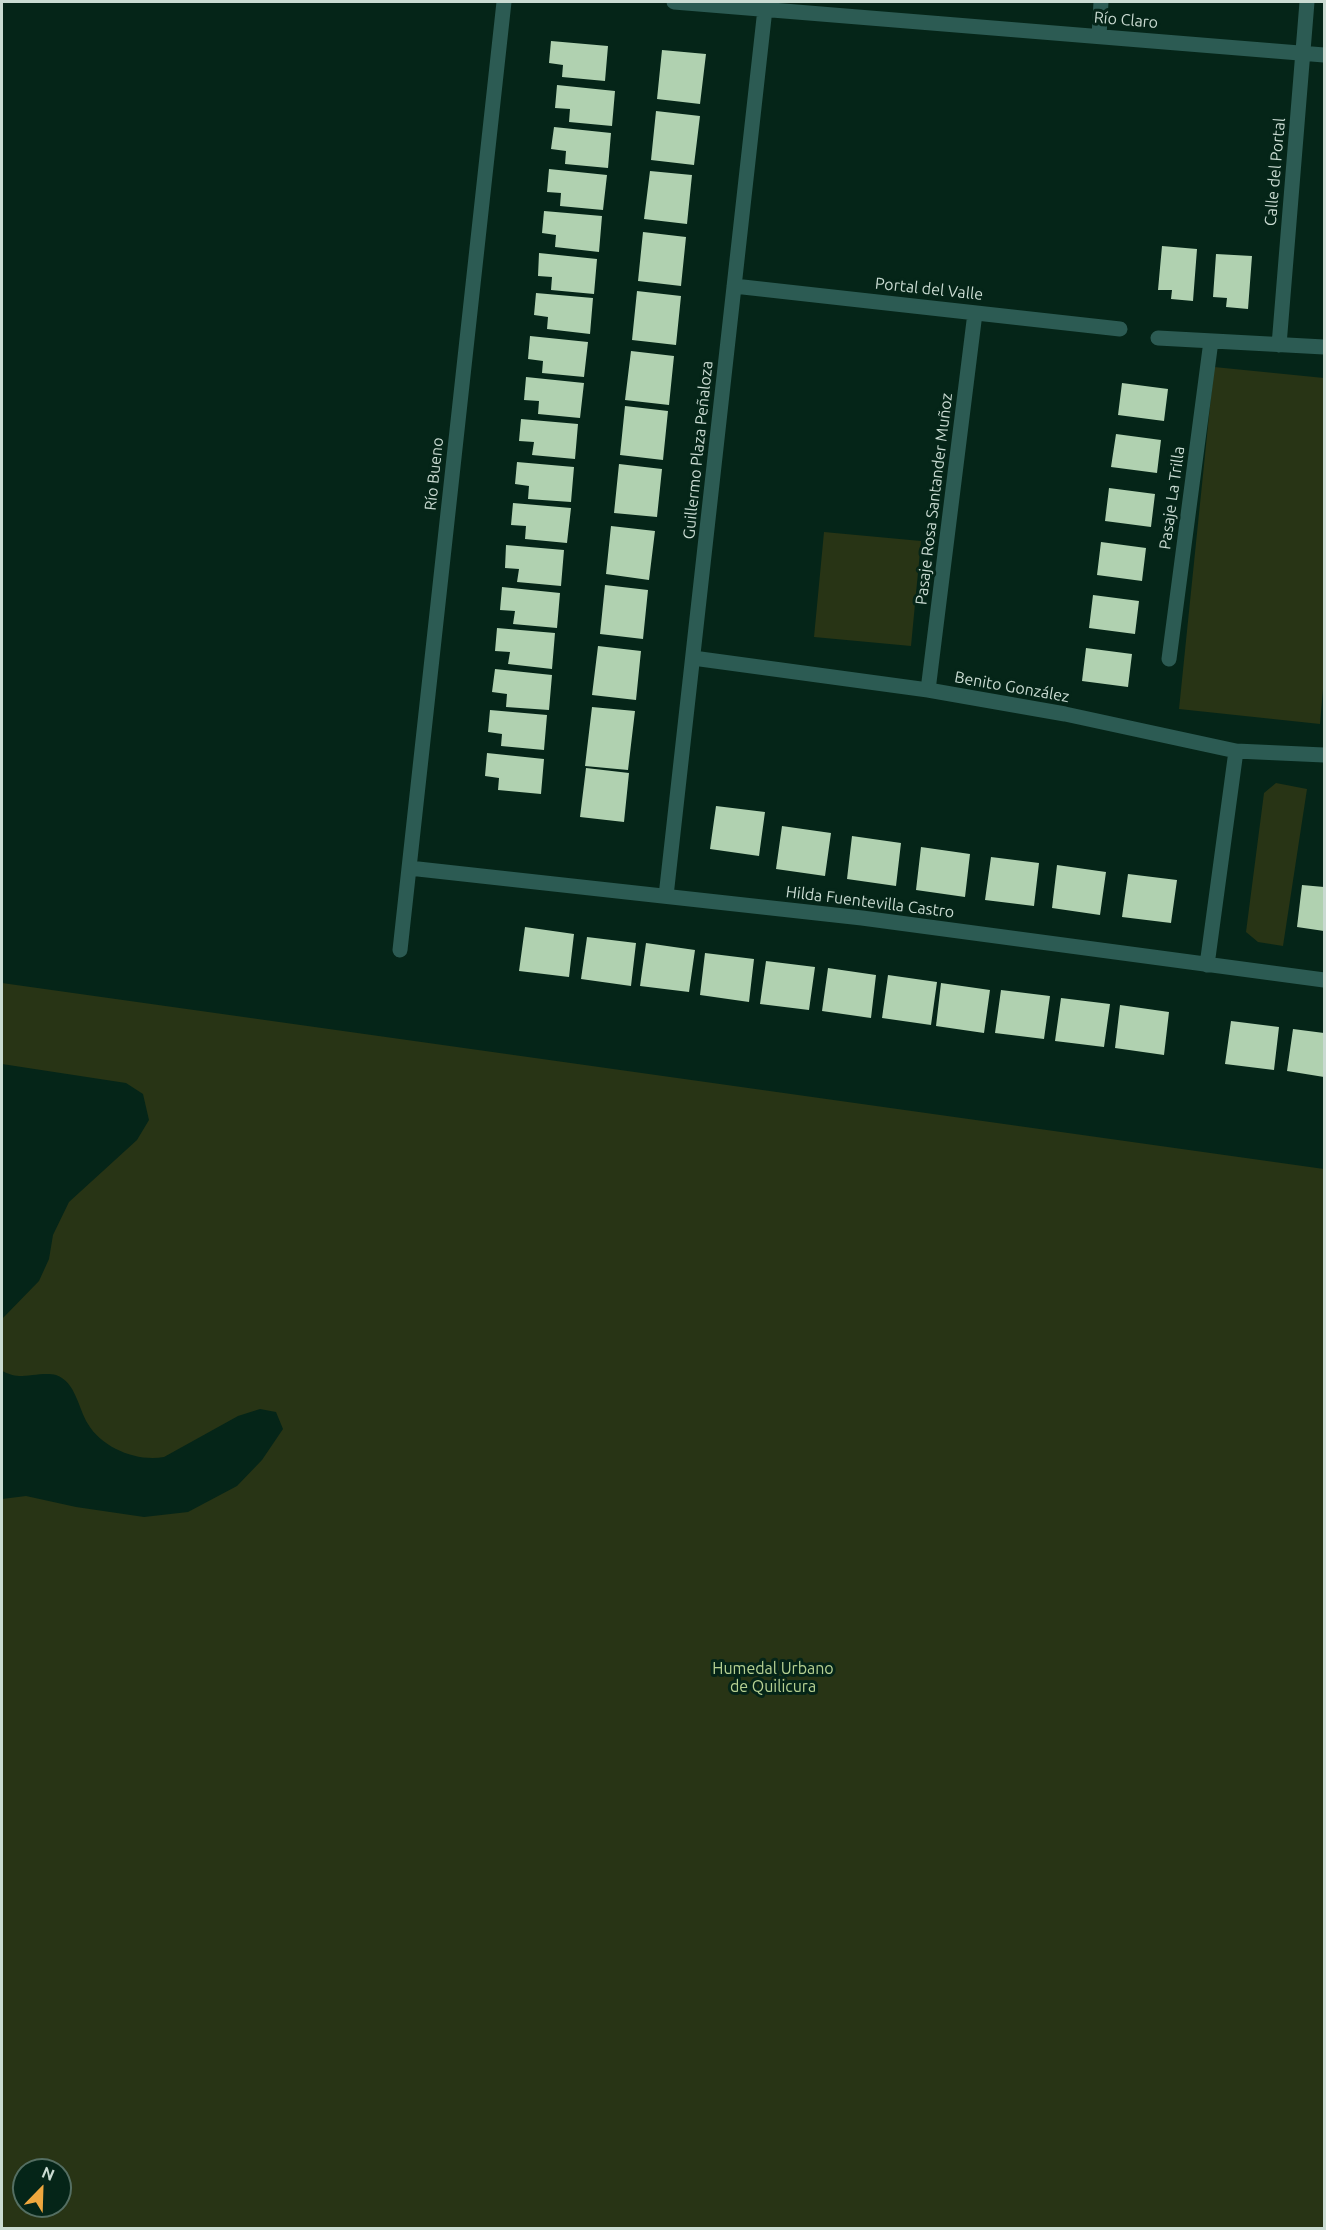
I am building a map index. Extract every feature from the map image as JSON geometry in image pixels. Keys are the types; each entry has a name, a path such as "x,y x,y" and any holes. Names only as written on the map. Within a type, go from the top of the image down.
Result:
{"street":[{"name":"Río Bueno","path":"400,950 504,2"},
{"name":"Río Claro","path":"674,2 1324,55"},
{"path":"1099,36 1101,2"},
{"name":"Calle del Portal","path":"1279,345 1307,2"},
{"name":"Guillermo Plaza Peñaloza","path":"666,896 765,9"},
{"name":"Portal del Valle","path":"734,286 1120,329"},
{"name":"Pasaje Rosa Santander Muñoz","path":"928,690 975,313"},
{"path":"1158,338 1324,347"},
{"name":"Pasaje La Trilla","path":"1169,659 1211,341"},
{"name":"Benito González","path":"693,658 928,690 1065,714 1236,751 1324,755"},
{"path":"1207,965 1236,751"},
{"name":"Hilda Fuentevilla Castro","path":"409,868 862,918 1324,980"}],"green space":[{"path":"1214,367 1324,378 1324,677 1320,724 1179,709"},
{"path":"824,532 921,541 911,646 814,637"},
{"path":"1276,783 1307,789 1283,946 1258,942 1246,932 1264,793"},
{"name":"Humedal Urbano de Quilicura","path":"2,983 1324,1169 1324,2228 2,2228 2,1499 26,1496 76,1507 144,1517 188,1512 237,1486 262,1460 283,1429 276,1412 260,1409 238,1416 164,1457 132,1455 111,1446 94,1433 76,1396 63,1378 48,1374 17,1376 2,1371 2,1319 39,1281 49,1259 53,1235 69,1202 137,1140 149,1120 143,1094 126,1083 2,1064"}],"building":[{"path":"551,41 608,46 605,81 562,77 563,65 549,63"},
{"path":"662,50 706,54 700,104 657,99"},
{"path":"557,85 615,91 612,126 569,122 570,109 555,108"},
{"path":"656,111 700,116 694,165 651,160"},
{"path":"554,127 611,133 608,168 565,164 566,151 551,149"},
{"path":"549,169 607,175 603,210 560,206 561,193 547,192"},
{"path":"650,171 692,175 687,224 644,219"},
{"path":"544,211 602,216 599,252 555,247 556,235 542,233"},
{"path":"643,232 686,237 681,286 638,281"},
{"path":"1162,246 1197,249 1193,301 1171,299 1172,290 1158,290"},
{"path":"539,253 597,259 594,294 551,290 552,277 538,276"},
{"path":"1216,254 1252,256 1248,309 1226,307 1227,298 1213,297"},
{"path":"637,291 681,296 676,345 632,340"},
{"path":"536,293 593,298 590,334 547,329 548,317 534,315"},
{"path":"530,336 588,342 584,377 542,373 543,361 528,359"},
{"path":"631,351 674,356 669,405 625,400"},
{"path":"526,377 584,383 580,418 538,414 539,401 524,400"},
{"path":"1122,383 1168,389 1164,421 1118,415"},
{"path":"625,406 668,411 663,460 620,455"},
{"path":"521,419 578,424 575,459 532,455 534,442 519,441"},
{"path":"1116,434 1161,440 1157,473 1111,467"},
{"path":"517,462 574,467 571,502 528,499 529,486 515,484"},
{"path":"619,464 662,469 657,517 614,513"},
{"path":"1109,488 1155,494 1151,527 1105,521"},
{"path":"513,503 571,508 567,543 525,539 526,526 511,525"},
{"path":"611,526 655,531 649,580 606,574"},
{"path":"1101,542 1146,548 1142,581 1097,575"},
{"path":"506,545 564,550 561,586 517,582 519,569 505,568"},
{"path":"605,585 648,590 643,639 600,634"},
{"path":"502,587 560,593 557,628 513,624 515,611 500,610"},
{"path":"1093,595 1139,601 1135,634 1089,628"},
{"path":"497,628 555,633 552,669 508,664 510,652 495,651"},
{"path":"598,646 641,651 636,700 592,695"},
{"path":"1086,648 1132,654 1128,687 1082,681"},
{"path":"495,669 552,675 549,710 506,707 507,694 492,692"},
{"path":"592,707 635,711 628,770 585,766"},
{"path":"490,710 547,715 544,750 501,746 502,734 488,732"},
{"path":"487,753 544,759 541,794 498,790 499,778 485,776"},
{"path":"586,768 629,773 624,822 580,817"},
{"path":"716,806 765,812 759,856 710,849"},
{"path":"782,826 831,833 825,876 776,869"},
{"path":"852,836 901,843 896,886 847,879"},
{"path":"921,847 970,854 965,897 916,890"},
{"path":"991,857 1039,863 1034,906 985,900"},
{"path":"1057,865 1106,872 1100,915 1052,908"},
{"path":"1128,874 1177,880 1171,923 1122,917"},
{"path":"1302,885 1324,887 1324,931 1297,927"},
{"path":"525,927 574,934 569,977 519,971"},
{"path":"587,937 636,943 631,986 581,979"},
{"path":"646,943 695,950 689,992 640,986"},
{"path":"705,953 754,959 749,1002 700,995"},
{"path":"766,961 815,967 809,1010 760,1004"},
{"path":"828,968 876,975 871,1018 822,1011"},
{"path":"888,975 937,982 931,1025 882,1018"},
{"path":"941,983 990,990 984,1033 936,1026"},
{"path":"1001,990 1050,996 1044,1039 995,1033"},
{"path":"1061,998 1110,1004 1104,1047 1055,1041"},
{"path":"1120,1005 1169,1012 1164,1055 1115,1048"},
{"path":"1231,1021 1279,1027 1274,1070 1225,1064"},
{"path":"1293,1029 1324,1033 1324,1077 1287,1071"}]}
